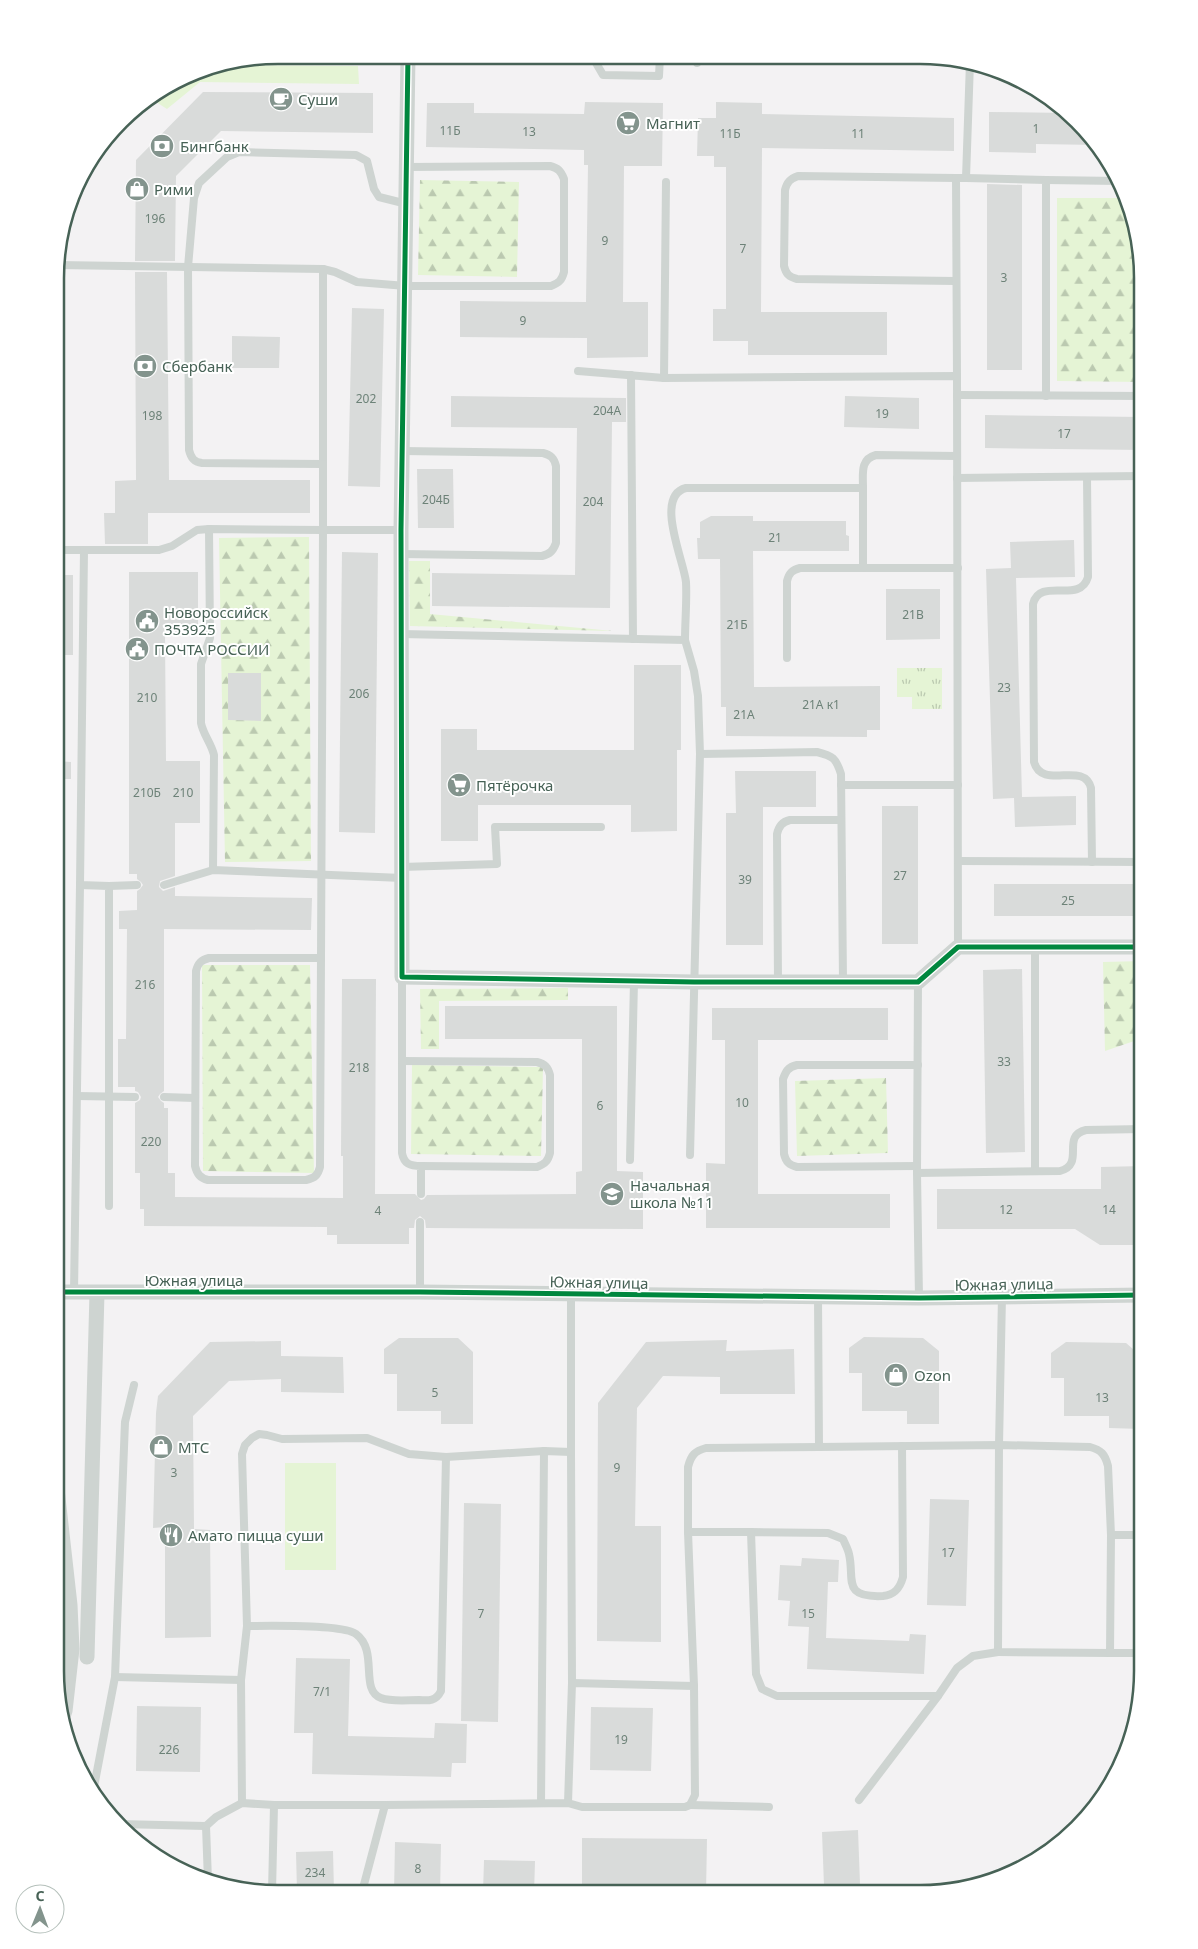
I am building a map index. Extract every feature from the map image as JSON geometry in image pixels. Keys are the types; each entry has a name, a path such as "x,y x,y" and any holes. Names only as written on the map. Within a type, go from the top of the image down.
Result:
{"street":[{"path":"408,64 408,167 401,530 402,978 694,982 918,982 958,947 1134,947"},
{"name":"Южная улица","path":"64,1292 420,1292 919,1298 1134,1295"},
{"path":"87,1657 97,1292"},
{"path":"64,1569 70,1649 65,1693"}],"lane":[{"path":"597,64 603,75 659,76 660,64"},
{"path":"966,178 970,70"},
{"path":"323,464 202,464 195,462 190,457 188,267 195,190 199,183 227,157 239,152 362,157 369,166 376,193 384,199 407,204"},
{"path":"64,266 323,269 357,282 406,286 551,286 558,284 562,279 564,272 564,179 562,173 557,168 550,166 408,167"},
{"path":"956,281 790,278 784,266 786,183 798,176 1111,181"},
{"path":"956,178 958,947"},
{"path":"1046,180 1046,396"},
{"path":"664,378 666,182"},
{"path":"321,958 209,958 198,964 196,971 195,1166 197,1173 202,1178 306,1180 318,1174 320,1167 321,958 321,875 323,530 323,269"},
{"path":"578,371 664,378 957,376"},
{"path":"631,376 633,639"},
{"path":"957,395 1134,396"},
{"path":"401,554 542,556 554,550 556,543 556,466 555,459 550,454 403,451"},
{"path":"863,568 862,468 864,462 869,457 876,455 957,456"},
{"path":"957,478 1134,476"},
{"path":"1087,477 1088,577 1086,584 1082,588 1075,590 1046,590 1039,592 1034,597 1034,762 1036,769 1041,774 1048,776 1078,775 1090,782 1092,862"},
{"path":"690,1155 700,754 698,696 694,671 685,640 686,582 683,566 674,541 672,526 673,500 679,489 686,488 863,488"},
{"path":"64,550 159,550 172,546 197,530 209,529 401,530"},
{"path":"209,529 210,638 201,664 201,722 202,730 211,745 214,755 213,870"},
{"path":"74,1292 84,550"},
{"path":"787,658 787,581 788,574 794,570 800,568 958,568"},
{"path":"401,634 685,640"},
{"path":"700,754 817,752 831,755 838,763 841,774 843,982"},
{"path":"841,785 958,785"},
{"path":"778,982 778,827 783,822 790,820 841,820"},
{"path":"164,885 213,870 321,875 402,872 497,864 495,827 601,827"},
{"path":"958,861 1134,862"},
{"path":"80,886 137,885"},
{"path":"109,886 109,1206"},
{"path":"1035,947 1035,1171"},
{"path":"402,978 402,1062 402,1153 403,1160 408,1164 421,1166 537,1167 543,1165 548,1160 550,1153 550,1075 549,1068 544,1064 537,1062 402,1062"},
{"path":"630,1160 634,981"},
{"path":"918,982 917,1170 919,1298"},
{"path":"918,1065 797,1065 790,1067 785,1072 783,1079 784,1154 786,1160 790,1165 797,1166 917,1170 1035,1171 1067,1169 1072,1164 1075,1136 1080,1131 1134,1129"},
{"path":"77,1096 135,1097"},
{"path":"164,1097 195,1098"},
{"path":"421,1166 421,1194"},
{"path":"420,1222 420,1292"},
{"path":"568,1803 572,1683 571,1294"},
{"path":"998,1652 1002,1296"},
{"path":"818,1297 818,1447"},
{"path":"94,1781 115,1677 125,1422 134,1385"},
{"path":"242,1803 241,1680 246,1626 242,1454 245,1446 252,1438 259,1434 282,1439 367,1438 409,1454 446,1457 544,1451 571,1452"},
{"path":"127,1824 206,1826 216,1817 242,1803 274,1805 385,1805 568,1803 582,1807 685,1807 690,1804 695,1795 688,1467 690,1457 697,1451 706,1448 999,1445 1090,1447 1099,1450 1106,1456 1108,1466 1111,1534 1110,1653"},
{"path":"688,1532 828,1533 843,1539 850,1554 850,1578 853,1586 859,1593 868,1596 884,1596 894,1593 901,1586 903,1577 902,1446"},
{"path":"541,1803 544,1451"},
{"path":"246,1626 336,1628 356,1634 368,1650 372,1692 379,1697 389,1700 430,1701 438,1697 441,1691 446,1457"},
{"path":"751,1532 756,1674 762,1689 777,1696 938,1696"},
{"path":"1111,1534 1134,1535"},
{"path":"860,1800 958,1668 974,1656 998,1652 1134,1653"},
{"path":"115,1677 241,1680"},
{"path":"572,1683 694,1686"},
{"path":"690,1804 769,1807"},
{"path":"272,1885 274,1805"},
{"path":"364,1885 385,1805"},
{"path":"206,1826 208,1874"}],"green space":[{"path":"256,65 358,66 359,84 200,82 167,109 156,102 183,86 222,71"},
{"path":"420,180 519,182 517,277 418,275"},
{"path":"1057,198 1119,198 1127,222 1134,264 1134,382 1057,381"},
{"path":"309,537 311,861 225,862 219,538"},
{"path":"409,561 430,561 430,614 613,631 410,626"},
{"path":"897,668 942,668 942,709 912,709 912,697 897,697"},
{"path":"1134,961 1134,1041 1105,1051 1103,962"},
{"path":"202,965 310,965 314,1173 203,1171"},
{"path":"568,988 568,1000 439,1001 439,1049 421,1049 420,989"},
{"path":"412,1065 543,1067 541,1156 411,1154"},
{"path":"886,1078 888,1153 797,1156 795,1081"},
{"path":"285,1463 336,1463 336,1570 285,1570"}],"building":[{"path":"203,92 373,93 373,133 221,131 176,176 175,261 135,261 136,160"},
{"path":"585,102 663,103 662,166 624,166 623,302 648,302 648,357 587,358 587,338 460,337 460,301 586,302 588,165 584,165 584,150 426,147 427,103 474,103 474,113 584,114"},
{"path":"716,102 762,103 762,114 954,118 954,151 762,148 761,312 887,312 887,355 748,355 748,341 713,341 713,309 726,309 726,167 714,167 714,156 697,156 698,118 716,118"},
{"path":"989,112 1056,113 1072,126 1087,145 1036,144 1036,153 989,152"},
{"path":"987,184 1022,185 1022,370 987,370"},
{"path":"135,272 167,272 169,480 310,480 310,513 148,513 148,544 105,544 104,513 115,513 115,481 136,480"},
{"path":"352,308 384,309 380,487 348,486"},
{"path":"232,336 280,337 279,368 232,368"},
{"path":"451,396 626,398 626,422 612,422 610,608 432,606 432,573 575,575 577,428 451,427"},
{"path":"845,396 919,398 919,429 844,427"},
{"path":"985,415 1134,417 1134,450 985,448"},
{"path":"417,469 453,469 454,528 418,528"},
{"path":"711,516 753,516 753,521 846,521 849,551 753,551 754,687 880,686 880,730 867,730 867,737 726,736 726,707 721,707 720,559 698,559 697,538 700,538 700,522"},
{"path":"1074,540 1075,577 1016,578 1022,797 1076,796 1076,825 1015,827 1014,798 993,799 986,569 1011,568 1010,542"},
{"path":"342,552 378,553 375,833 339,832"},
{"path":"129,572 198,572 198,634 165,634 166,761 200,761 200,823 175,823 175,876 160,881 159,887 163,891 175,887 175,896 312,898 311,930 164,929 164,1091 158,1097 164,1103 164,1108 168,1108 168,1173 175,1173 175,1197 343,1198 343,1156 341,1156 342,979 376,979 375,1194 415,1194 421,1200 427,1195 576,1194 576,1172 582,1171 582,1039 445,1039 445,1006 617,1006 617,1171 643,1172 643,1229 426,1228 425,1220 420,1216 415,1220 414,1228 409,1228 409,1244 337,1244 337,1235 327,1235 327,1227 144,1226 144,1209 140,1209 140,1173 135,1173 135,1103 141,1097 135,1091 135,1087 118,1087 118,1039 126,1039 127,929 119,929 119,911 137,910 137,891 143,885 137,879 137,874 129,874"},
{"path":"64,575 73,575 73,655 64,655"},
{"path":"886,589 940,589 940,639 886,640"},
{"path":"634,665 681,665 681,750 677,750 677,831 631,832 631,805 478,805 478,841 441,841 441,729 477,729 477,750 634,750"},
{"path":"228,673 261,673 261,721 228,720"},
{"path":"64,762 71,762 71,779 64,779"},
{"path":"735,771 816,771 816,807 763,807 763,945 726,945 726,813 736,813"},
{"path":"882,806 918,806 918,944 882,944"},
{"path":"994,884 1134,884 1134,916 994,916"},
{"path":"1022,969 1025,1152 986,1153 983,970"},
{"path":"712,1008 888,1008 888,1040 758,1040 758,1194 890,1194 890,1228 706,1228 706,1163 725,1164 725,1040 712,1040"},
{"path":"1134,1166 1134,1245 1100,1245 1075,1229 937,1229 937,1189 1101,1189 1101,1167"},
{"path":"864,1337 923,1338 939,1351 939,1424 907,1424 907,1411 862,1411 862,1373 849,1373 849,1348"},
{"path":"399,1338 458,1338 473,1352 473,1424 441,1424 441,1411 397,1411 397,1374 384,1374 384,1349"},
{"path":"727,1340 726,1351 794,1349 795,1394 720,1394 720,1377 663,1376 637,1408 635,1526 661,1526 661,1642 597,1641 598,1403 646,1342"},
{"path":"281,1341 281,1356 343,1357 344,1393 281,1392 281,1379 229,1381 193,1416 194,1529 210,1530 211,1637 165,1638 165,1527 153,1528 158,1396 210,1342"},
{"path":"1066,1342 1126,1343 1134,1350 1134,1429 1109,1428 1109,1416 1064,1416 1064,1378 1051,1378 1051,1353"},
{"path":"930,1499 969,1500 966,1606 927,1605"},
{"path":"464,1503 501,1504 498,1722 461,1721"},
{"path":"802,1558 839,1560 838,1582 828,1582 826,1638 909,1641 910,1634 926,1635 924,1674 807,1669 809,1627 788,1626 790,1601 778,1600 780,1565 801,1566"},
{"path":"296,1658 350,1659 348,1736 434,1738 435,1723 467,1724 466,1763 452,1763 451,1777 312,1774 313,1733 294,1733"},
{"path":"137,1706 201,1707 200,1772 136,1771"},
{"path":"591,1707 653,1708 651,1771 590,1770"},
{"path":"858,1830 860,1884 824,1885 822,1832"},
{"path":"582,1838 707,1839 706,1885 582,1885"},
{"path":"395,1842 441,1844 440,1885 394,1885"},
{"path":"333,1851 334,1885 297,1885 296,1852"},
{"path":"484,1860 535,1861 534,1885 483,1885"}],"cycle path":[{"path":"408,64 401,530 402,977 694,982 918,982 958,947 1134,947"},
{"path":"64,1292 420,1292 919,1298 1134,1295"}],"place":[{"name":"Суши","path":"281,99"},
{"name":"Магнит","path":"628,123"},
{"name":"Бингбанк","path":"162,146"},
{"name":"Рими","path":"137,189"},
{"name":"Сбербанк","path":"145,366"},
{"name":"Новороссийск 353925","path":"147,621"},
{"name":"ПОЧТА РОССИИ","path":"137,649"},
{"name":"Пятёрочка","path":"459,785"},
{"name":"Начальная школа №11","path":"612,1194"},
{"name":"Ozon","path":"896,1375"},
{"name":"МТС","path":"161,1447"},
{"name":"Амато пицца суши","path":"171,1535"}]}
